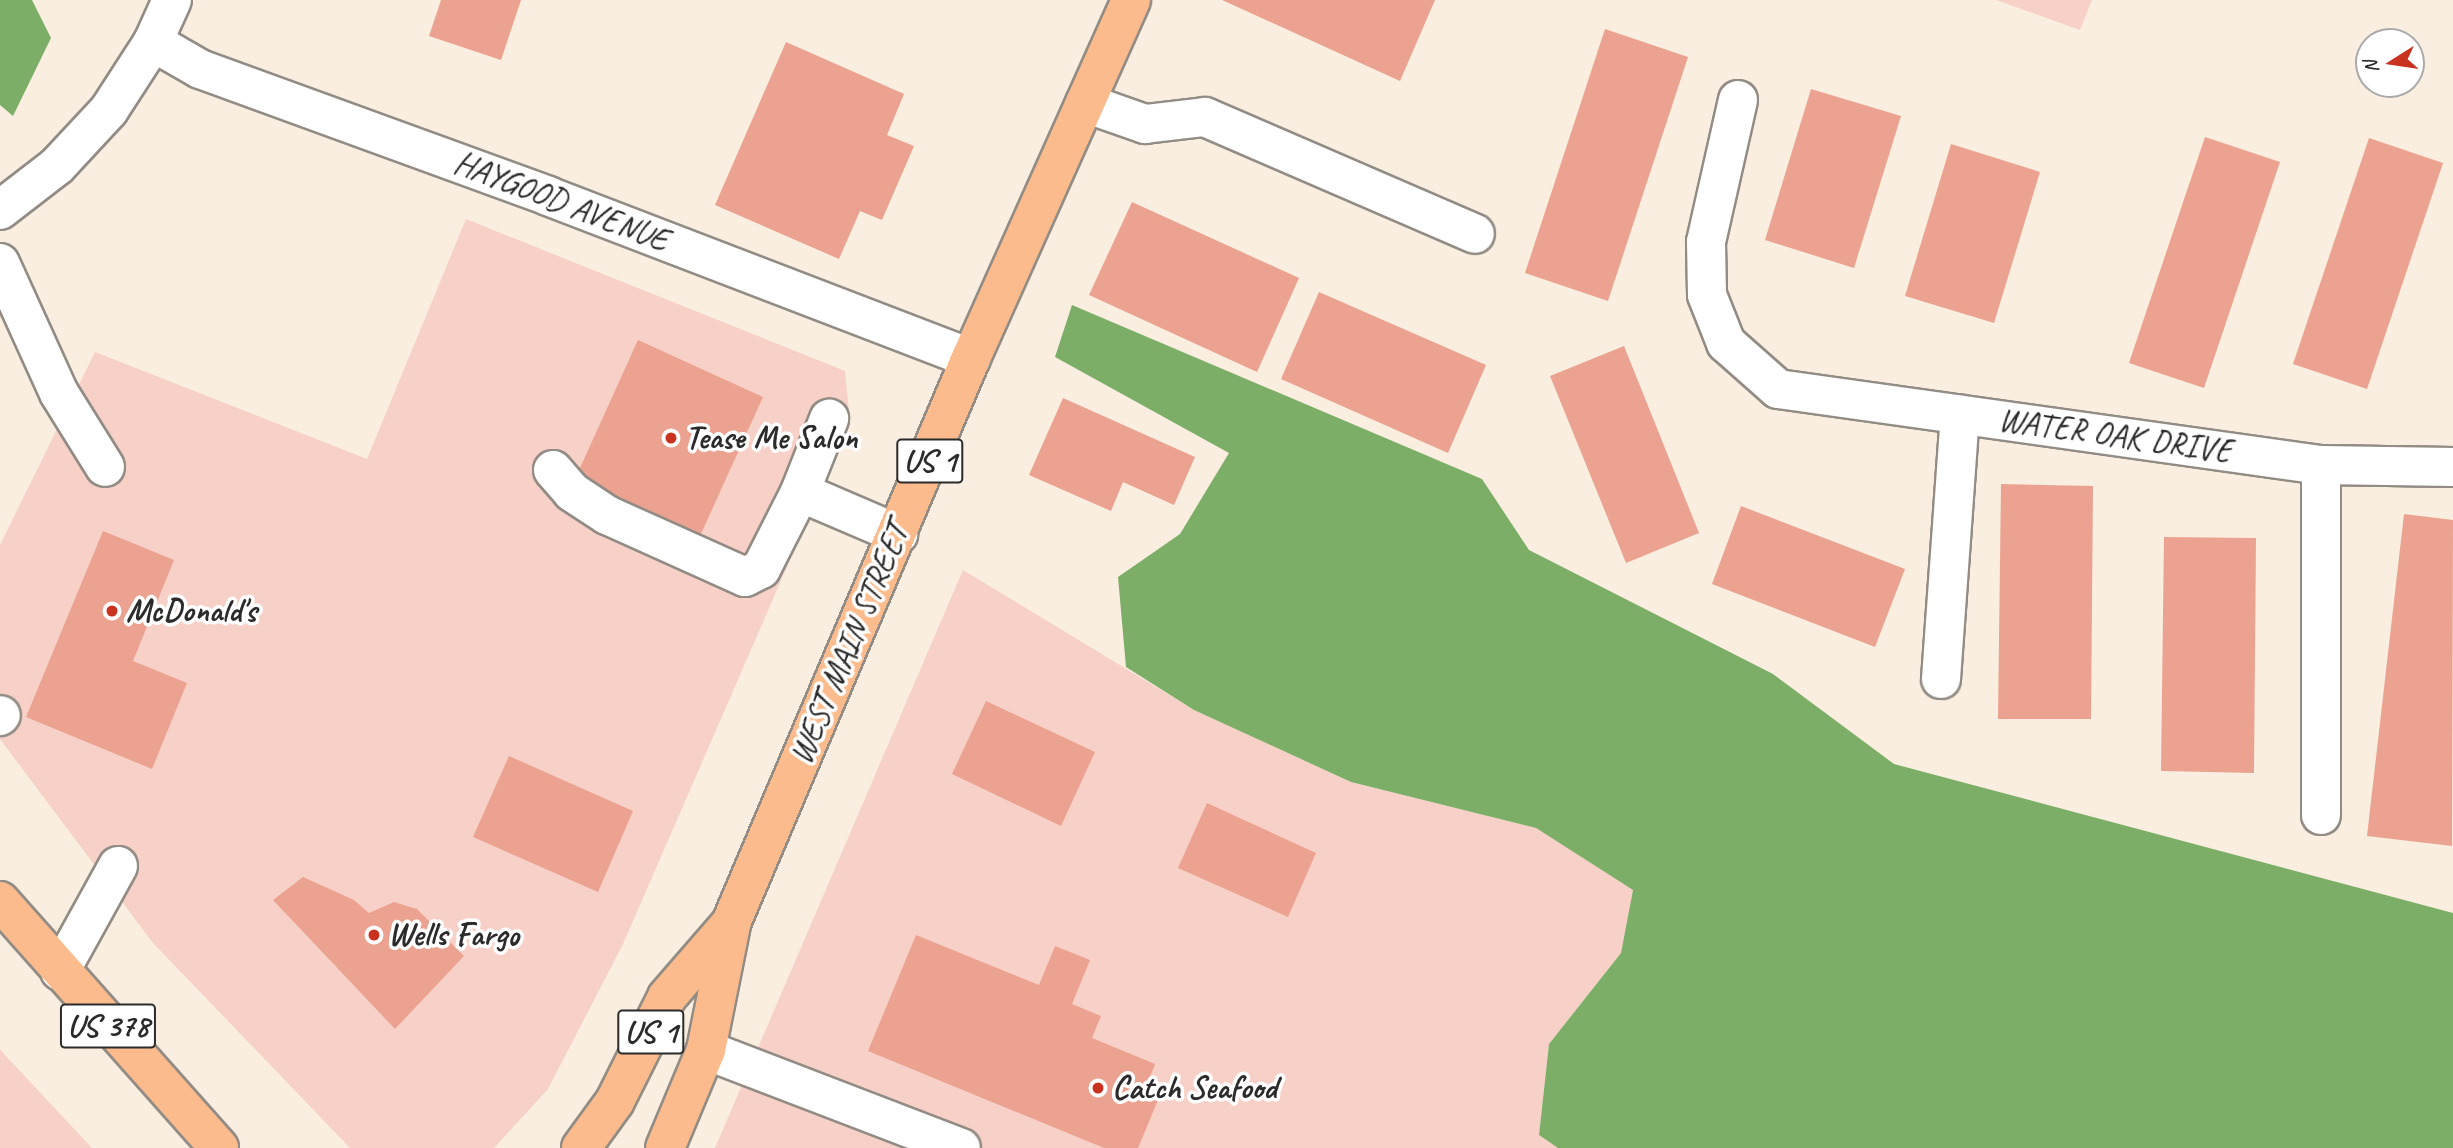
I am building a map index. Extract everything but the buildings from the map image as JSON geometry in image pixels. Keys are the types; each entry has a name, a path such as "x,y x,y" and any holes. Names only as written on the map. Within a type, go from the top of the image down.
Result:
{"main road":[{"name":"WEST MAIN STREET","path":"581,1148 615,1101 667,997 731,923 971,358 1130,0"},
{"name":"US 378","path":"0,901 219,1148"},
{"name":"US 1","path":"665,1148 706,1050 731,923"},
{"path":"650,1148 680,1108"}],"street":[{"path":"0,210 57,166 109,110 153,41 172,0"},
{"name":"HAYGOOD AVENUE","path":"153,41 200,69 548,196 971,358"},
{"name":"WATER OAK DRIVE","path":"1738,100 1706,242 1707,295 1726,343 1778,389 2321,465 2453,467"},
{"path":"1085,103 1145,124 1205,117 1475,234"},
{"path":"0,263 59,393 105,467"},
{"path":"1941,679 1960,415"},
{"path":"553,470 572,492 607,514 745,576 761,569 800,492 830,419"},
{"path":"2321,465 2321,815"},
{"path":"800,492 898,534"},
{"path":"60,971 118,866"},
{"path":"706,1050 961,1148"}],"shaded area":[{"path":"1996,0 2092,0 2080,30"},
{"path":"466,219 845,371 850,422 623,944 548,1089 494,1148 350,1148 153,943 0,739 0,545 95,352 367,459"},
{"path":"963,570 1194,710 1351,782 1536,828 1633,890 1621,953 1549,1044 1539,1135 1558,1148 715,1148"},
{"path":"0,1049 5,1055 92,1148 0,1148"}],"green space":[{"path":"0,0 32,0 51,38 13,116 0,105"},
{"path":"1072,305 1482,479 1529,550 1773,674 1894,764 2453,913 2453,1148 1558,1148 1539,1135 1549,1044 1621,953 1633,890 1536,828 1351,782 1194,710 1126,667 1118,577 1180,534 1229,453 1055,357"}],"place":[{"name":"Tease Me Salon","path":"671,438"},
{"name":"McDonald's","path":"112,611"},
{"name":"Wells Fargo","path":"374,935"},
{"name":"Catch Seafood","path":"1098,1088"}]}
